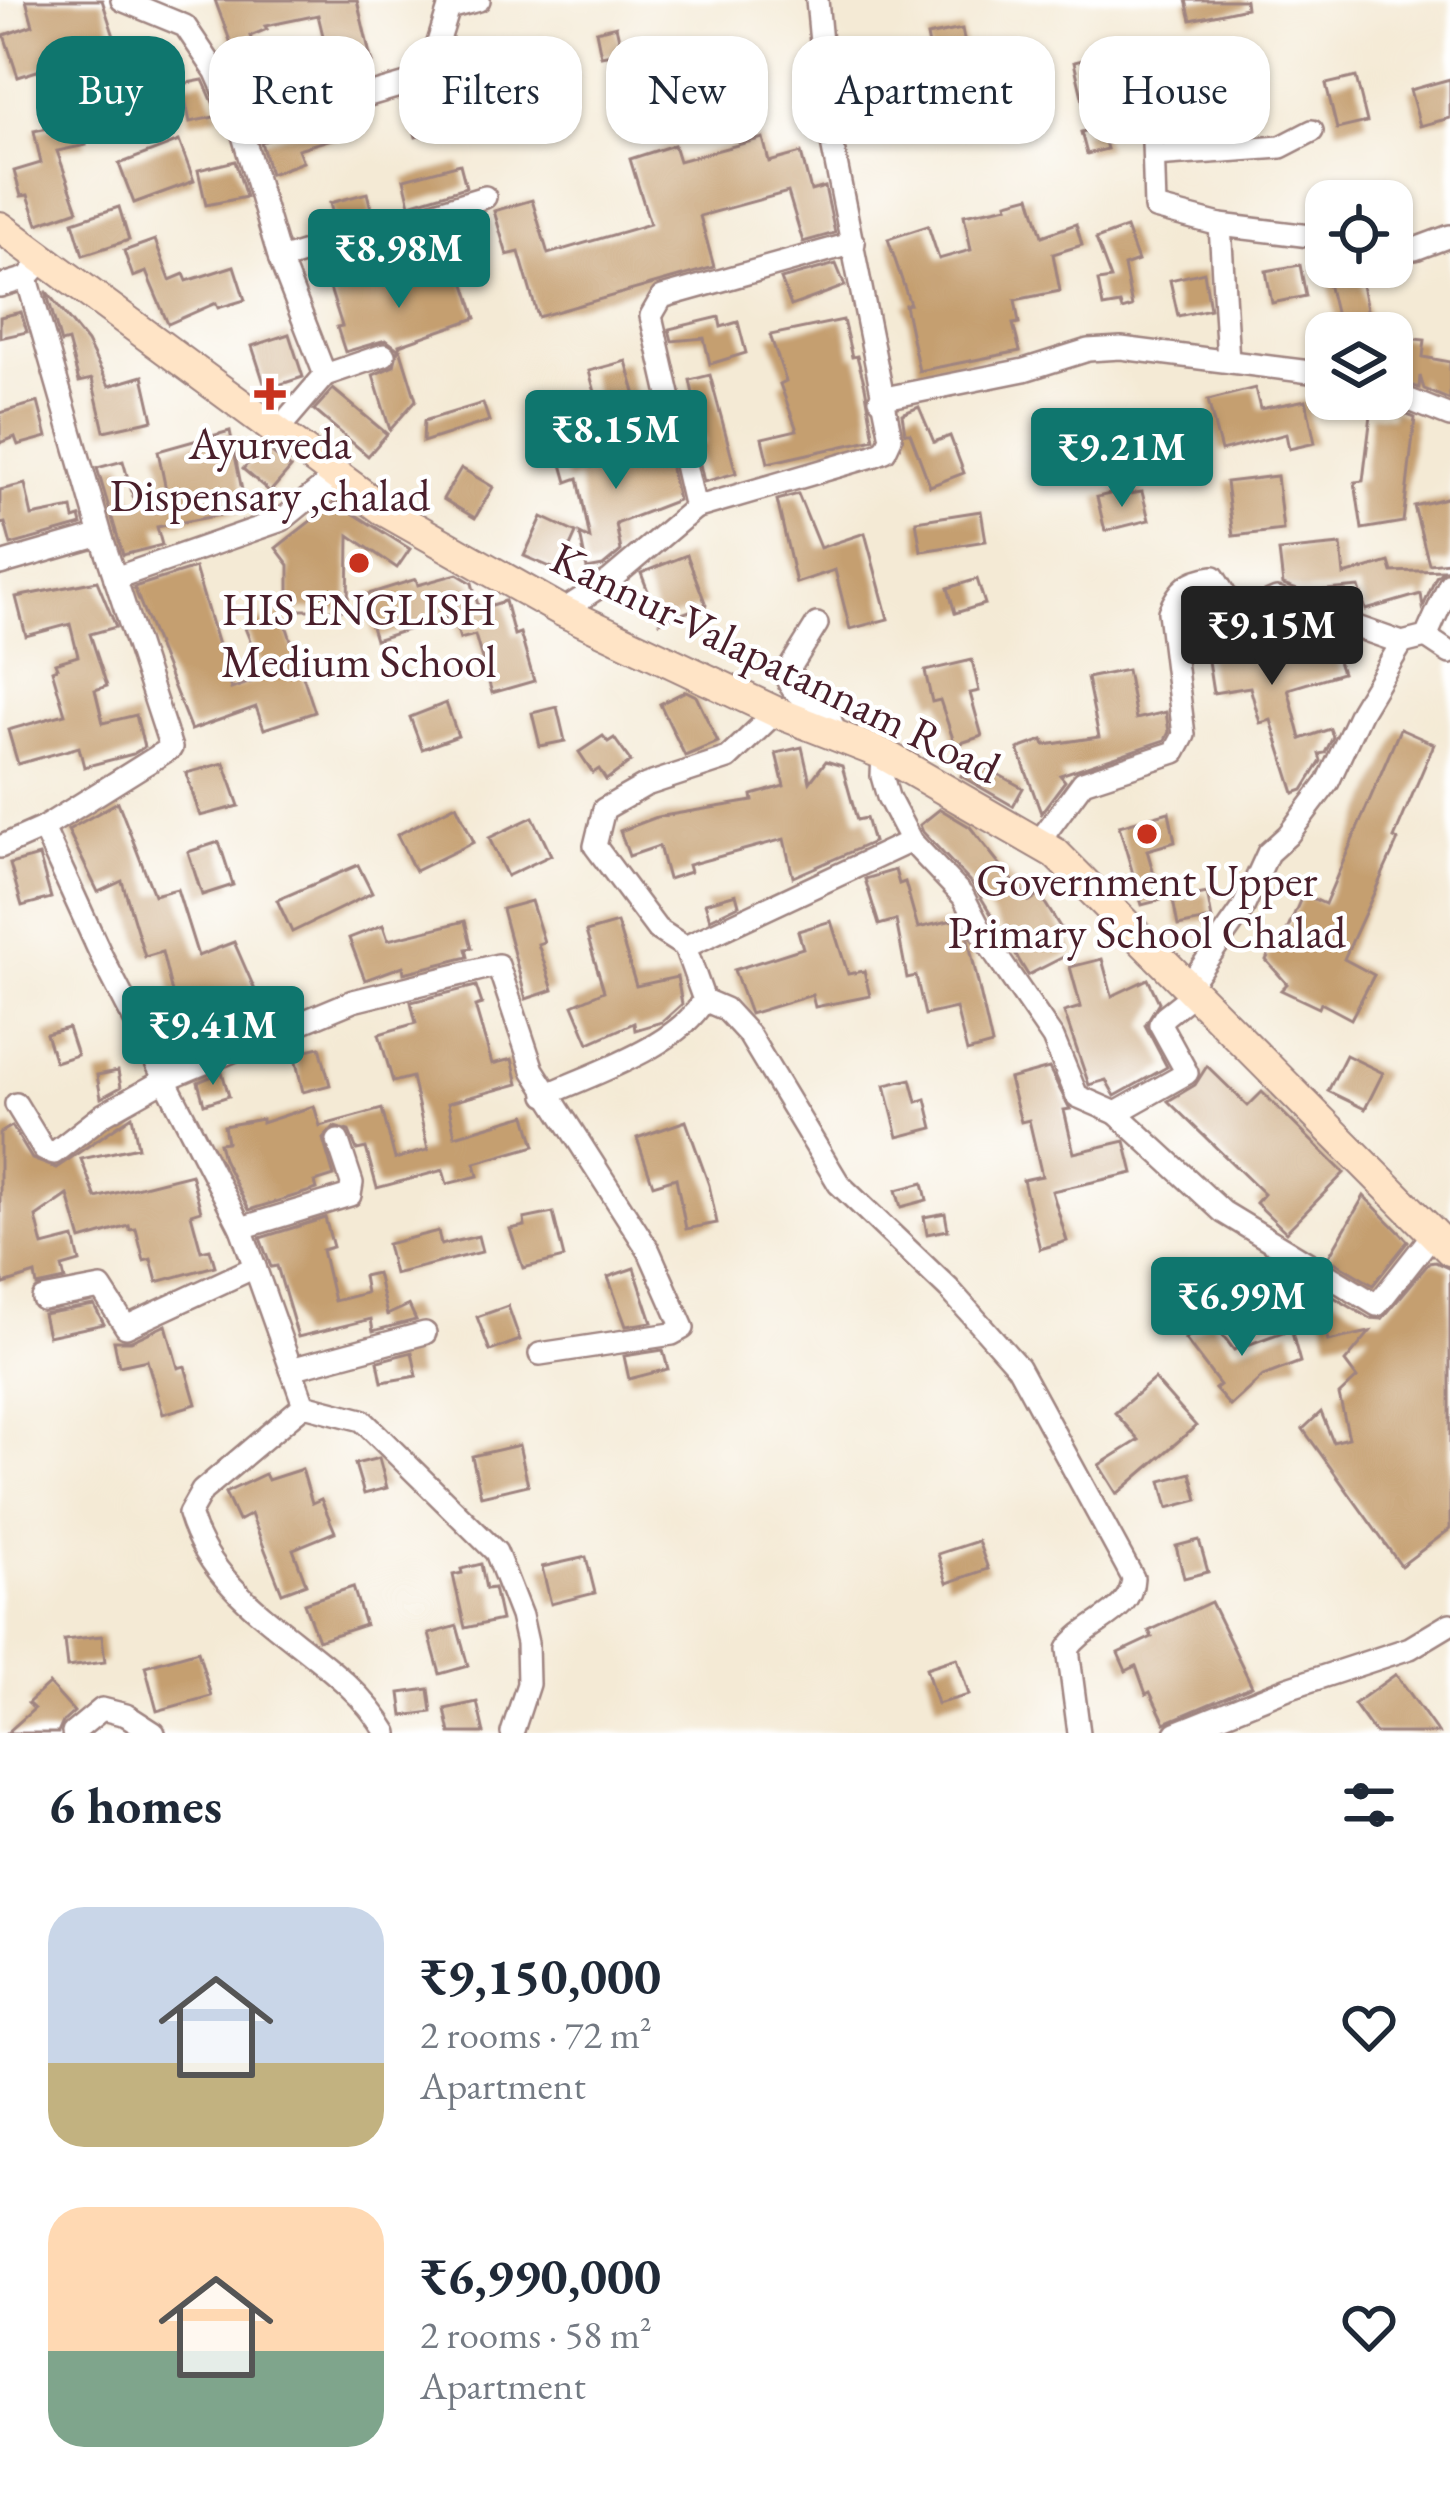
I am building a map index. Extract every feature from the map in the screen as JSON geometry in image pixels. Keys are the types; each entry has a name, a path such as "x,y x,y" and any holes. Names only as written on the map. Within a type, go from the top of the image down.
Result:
{"main road":[{"name":"Kannur-Valapatannam Road","path":"0,227 35,269 385,512 562,611 776,712 883,754 1055,853 1442,1242"}],"street":[{"path":"122,0 184,26 209,62"},
{"path":"375,93 427,78 448,8 479,0"},
{"path":"562,611 610,580 694,508 885,451 891,438 829,128 817,0"},
{"path":"1154,156 1281,147 1312,131"},
{"path":"246,144 280,260 325,374"},
{"path":"1154,144 1155,208 1220,225 1305,235"},
{"path":"280,260 485,196"},
{"path":"1220,225 1228,361"},
{"path":"1413,249 1450,236"},
{"path":"694,508 651,316 662,297 854,243"},
{"path":"0,286 35,269 101,536 171,748 43,828 0,847"},
{"path":"880,399 1024,370 1088,350 1121,348 1305,371"},
{"path":"276,432 325,374 384,355"},
{"path":"1413,401 1450,416"},
{"path":"115,578 281,520 337,476"},
{"path":"0,564 101,536"},
{"path":"1038,843 1083,782 1175,752 1184,735 1169,612 1176,596 1192,580 1214,577 1238,616 1277,599 1402,643 1426,638 1450,653"},
{"path":"1426,638 1450,584"},
{"path":"817,624 786,674 788,687 800,697 825,704 836,735"},
{"path":"1116,1113 1187,1073 1160,1024 1190,991 1242,910 1268,853 1288,836 1328,782 1361,711 1402,643"},
{"path":"776,712 728,758 646,784 604,809 595,846 657,928 685,947 704,1000 725,1009 749,1035 839,1184 949,1289 1018,1367 1049,1418 1133,1578 1133,1593 1125,1604 1090,1625 1068,1649 1079,1733"},
{"path":"883,754 888,797 911,841 963,896 987,942 1053,1038 1077,1096 1116,1113 1223,1212 1377,1305 1442,1242"},
{"path":"43,828 102,957 241,1228 304,1405"},
{"path":"685,947 911,841"},
{"path":"16,1104 44,1150 54,1153 104,1114 166,1079 352,1001 498,965 533,1070 650,1251 682,1328 672,1334 540,1354"},
{"path":"547,1095 636,1055 680,1027 704,1000"},
{"path":"241,1228 350,1195 352,1183 338,1141"},
{"path":"43,1299 101,1288 126,1327 255,1267"},
{"path":"291,1370 425,1333"},
{"path":"304,1405 202,1491 189,1514 212,1566 260,1616 345,1684 387,1733"},
{"path":"304,1405 362,1420 496,1552 527,1643 528,1684 512,1733"},
{"path":"1180,1733 1288,1688 1410,1648 1450,1624"},
{"path":"73,1733 102,1709 126,1715 154,1733"}],"building":[{"path":"26,0 102,0 114,36 36,36 36,71 18,77 4,35 33,25"},
{"path":"215,0 357,0 366,36 323,36 318,15 265,26 267,29 250,36 228,36"},
{"path":"1186,0 1245,0 1246,8 1191,20"},
{"path":"616,26 618,36 606,36 606,55 601,56 596,31"},
{"path":"962,29 963,36 927,36"},
{"path":"1356,77 1367,122 1337,129 1326,84"},
{"path":"1450,79 1450,118 1420,126 1410,90"},
{"path":"203,80 209,94 209,118 190,122 185,83"},
{"path":"37,144 86,144 57,151 78,210 38,224 28,195 21,196 14,171 41,163"},
{"path":"180,144 194,181 134,203 119,164"},
{"path":"262,144 315,144 298,149 303,162 270,174"},
{"path":"741,144 764,144 769,162 801,153 811,191 825,187 835,233 803,242 788,192 700,216 714,267 538,317 519,252 507,255 494,211 532,200 548,254 650,224 630,159 674,145 679,161"},
{"path":"1084,144 1106,144 1107,149 1087,154"},
{"path":"235,161 246,197 206,205 198,170"},
{"path":"460,164 466,187 410,204 404,179"},
{"path":"367,193 373,216 336,227 330,203"},
{"path":"1030,196 1042,236 1076,224 1082,245 1053,254 1060,291 1015,300 1019,323 1013,324 1020,351 919,371 905,305 910,304 888,239 928,226 939,259 971,250 964,215"},
{"path":"119,207 129,240 83,255 73,222"},
{"path":"1126,228 1138,261 1124,266 1132,307 1103,307 1098,281 1111,279 1096,239"},
{"path":"438,238 447,276 461,272 476,318 399,345 416,400 390,430 373,375 394,366 398,349 386,340 345,352 327,279 395,256 393,249"},
{"path":"155,240 170,280 184,274 187,281 234,266 245,300 218,308 216,303 168,324 146,272 133,277 124,251"},
{"path":"836,264 845,286 791,306 781,279"},
{"path":"1300,265 1306,296 1272,303 1266,271"},
{"path":"1204,272 1210,309 1178,316 1170,280"},
{"path":"1329,288 1363,288 1368,312 1335,312"},
{"path":"46,291 87,342 109,386 143,376 153,420 104,431 92,379 79,382 68,341 61,343"},
{"path":"21,312 27,332 0,338 0,317"},
{"path":"719,317 721,327 738,322 746,353 710,364 704,338 672,341 669,329"},
{"path":"843,320 865,386 874,439 768,463 762,438 797,430 780,384 786,381 770,335"},
{"path":"289,334 303,377 266,389 252,346"},
{"path":"1413,339 1425,340 1423,357 1450,362 1450,400 1424,389 1420,376 1419,388 1413,386"},
{"path":"626,361 637,399 600,410 589,371"},
{"path":"710,375 736,473 704,482 696,446 704,444 690,380"},
{"path":"1255,388 1260,409 1305,400 1305,420 1310,420 1315,443 1289,449 1286,434 1221,451 1208,400"},
{"path":"333,389 387,434 368,456 314,410"},
{"path":"38,402 47,437 18,445 15,437 0,443 0,413"},
{"path":"483,403 489,421 423,442 424,421"},
{"path":"919,407 934,442 950,436 964,473 930,486 910,433 905,433 902,414"},
{"path":"1415,418 1403,522 1362,529 1355,482 1363,481 1370,420"},
{"path":"230,431 246,510 157,527 162,545 123,555 97,468 123,461 135,503 167,495 158,451"},
{"path":"583,435 592,467 664,439 678,500 616,524 621,551 603,566 587,569 580,534 590,539 578,478 567,482 556,443"},
{"path":"263,446 291,468 270,492 243,469"},
{"path":"461,468 493,487 475,518 443,499"},
{"path":"1277,476 1283,530 1233,536 1226,482"},
{"path":"25,484 32,516 72,508 74,519 80,517 82,525 11,545 5,523 0,524 0,490"},
{"path":"1122,491 1123,495 1142,492 1149,520 1105,531 1097,497"},
{"path":"798,494 820,548 865,533 888,619 850,629 835,570 796,583 777,500"},
{"path":"1450,497 1450,562 1429,564 1414,506"},
{"path":"335,502 410,549 397,568 349,535 348,610 289,610 289,565 276,548"},
{"path":"981,511 986,541 921,551 916,521"},
{"path":"542,517 576,533 559,571 524,556"},
{"path":"1341,545 1344,575 1389,562 1392,572 1444,570 1423,607 1421,594 1366,610 1359,587 1303,592 1283,585 1279,551"},
{"path":"687,555 706,605 660,622 641,573"},
{"path":"195,568 231,689 265,677 245,628 282,613 315,712 264,729 256,707 191,730 134,587"},
{"path":"457,574 472,583 479,609 505,601 534,681 492,693 475,635 460,639 453,615 375,640 362,596 416,579 418,585"},
{"path":"977,579 985,604 955,613 948,588"},
{"path":"97,581 116,627 90,634 107,686 95,690 103,723 136,715 144,747 84,767 79,747 18,764 8,730 65,714 52,670 57,668 55,663 78,656 70,624 26,636 16,597"},
{"path":"1222,619 1238,631 1264,621 1270,663 1332,644 1342,673 1288,689 1301,739 1330,729 1333,737 1325,753 1319,754 1321,761 1303,790 1294,793 1271,720 1260,723 1250,687 1213,693 1202,622"},
{"path":"972,660 979,691 970,693 982,736 955,745 940,700 932,702 925,671"},
{"path":"1127,670 1136,719 1166,712 1169,732 1165,740 1060,775 1065,781 1041,813 1018,749 1043,740 1045,745 1099,737 1087,678"},
{"path":"686,691 696,696 718,742 685,756 660,704"},
{"path":"446,703 458,736 422,749 410,717"},
{"path":"557,707 565,741 540,746 532,713"},
{"path":"1400,729 1434,744 1394,838 1398,840 1344,959 1374,975 1351,1019 1281,990 1287,984 1266,960 1275,941 1281,944 1303,894 1325,904"},
{"path":"603,736 608,742 614,738 631,762 606,780 599,769 593,773 579,752"},
{"path":"802,747 810,782 826,761 842,766 857,820 866,818 873,842 793,877 784,839 688,865 690,872 668,879 659,846 629,856 620,831 657,817 753,801 752,795 784,786 776,753"},
{"path":"970,759 1023,788 1013,806 961,776"},
{"path":"224,763 239,806 200,816 186,773"},
{"path":"118,802 154,895 177,889 198,956 234,942 255,990 177,1013 162,952 145,957 122,881 98,892 68,830"},
{"path":"456,805 474,842 415,871 397,835"},
{"path":"940,809 970,827 1029,901 1040,895 1075,951 1028,975 974,886 923,832 920,825"},
{"name":"Government Upper Primary School Chalad","path":"1169,812 1175,842 1147,850 1161,900 1142,905 1119,826"},
{"path":"533,817 551,855 507,876 489,838"},
{"path":"219,842 233,885 202,895 188,852"},
{"path":"39,856 51,898 22,906 10,864"},
{"path":"358,865 372,893 292,932 277,900"},
{"path":"895,870 899,884 905,882 918,928 958,919 968,939 992,1045 967,1052 956,1008 925,1015 916,976 907,978 896,920 879,925 865,879"},
{"path":"1207,893 1212,919 1178,926 1173,900"},
{"path":"736,894 739,905 710,919 705,903"},
{"path":"531,901 553,990 526,999 502,909"},
{"path":"465,921 472,948 466,949 468,957 404,973 403,966 365,980 349,938 383,925 388,940"},
{"path":"831,921 848,974 864,971 870,996 815,1007 812,995 750,1014 734,970 803,948 798,931"},
{"path":"617,923 636,986 677,977 682,1004 662,1022 635,1030 634,1023 589,1043 573,1005 604,991 586,932"},
{"path":"1102,959 1112,996 1148,979 1159,1002 1145,1025 1167,1067 1115,1096 1106,1080 1089,1085 1064,1012 1081,1007 1070,967"},
{"path":"476,986 482,1004 475,1006 492,1064 512,1059 518,1084 448,1103 455,1136 526,1115 535,1146 475,1163 478,1176 447,1184 443,1170 377,1188 366,1148 357,1150 349,1131 334,1127 323,1139 334,1176 315,1182 317,1189 249,1210 223,1159 219,1143 227,1142 224,1126 262,1119 262,1123 314,1106 320,1126 382,1109 395,1159 428,1150 412,1077 393,1082 379,1034 416,1023 411,1002"},
{"path":"68,1028 77,1055 55,1062 46,1034"},
{"path":"320,1047 330,1085 303,1092 294,1053"},
{"path":"1346,1055 1383,1073 1365,1109 1328,1091"},
{"path":"1207,1066 1248,1106 1262,1092 1344,1173 1286,1232 1256,1203 1264,1194 1168,1101 1195,1085"},
{"path":"1049,1068 1070,1109 1064,1110 1074,1153 1125,1141 1133,1173 1052,1191 1067,1241 1040,1249 1023,1180 1042,1176 1029,1120 1021,1122 1009,1079"},
{"path":"118,1071 121,1087 101,1098 97,1075"},
{"path":"222,1072 229,1096 204,1104 198,1082"},
{"path":"911,1079 917,1102 926,1099 933,1128 898,1137 885,1085"},
{"path":"132,1116 138,1147 81,1159 96,1198 191,1174 201,1211 191,1214 201,1251 210,1249 215,1266 157,1282 151,1259 144,1261 136,1229 129,1226 81,1240 68,1195 36,1217 43,1246 74,1238 80,1262 62,1267 65,1280 37,1286 35,1274 4,1284 0,1272 0,1133 12,1126 32,1159 56,1168"},
{"path":"686,1121 717,1223 686,1229 676,1178 653,1185 637,1138"},
{"path":"923,1183 927,1200 901,1207 896,1190"},
{"path":"1364,1196 1408,1241 1373,1285 1328,1258"},
{"path":"553,1213 564,1258 523,1268 510,1229 525,1226 524,1219"},
{"path":"945,1213 948,1230 927,1234 924,1217"},
{"path":"325,1218 333,1247 322,1250 334,1301 366,1293 363,1276 377,1273 387,1315 409,1305 416,1320 373,1331 371,1319 298,1337 277,1266 271,1267 260,1238"},
{"path":"438,1231 441,1245 478,1236 482,1252 394,1274 387,1244"},
{"path":"1429,1263 1450,1269 1450,1529 1401,1566 1303,1429 1321,1412 1333,1442 1349,1438 1339,1395 1357,1378 1345,1362 1370,1332 1328,1341 1319,1298 1332,1296 1369,1318 1382,1319"},
{"path":"634,1268 652,1322 626,1326 608,1277"},
{"path":"94,1305 104,1324 48,1336 43,1314"},
{"path":"508,1306 520,1340 490,1351 477,1317"},
{"path":"1211,1320 1234,1350 1291,1329 1300,1362 1263,1376 1230,1406 1185,1339"},
{"path":"166,1325 178,1368 185,1366 196,1404 163,1414 147,1360 119,1366 114,1341 131,1341"},
{"path":"663,1350 668,1369 629,1379 624,1356"},
{"path":"412,1352 417,1376 382,1382 378,1361"},
{"path":"1154,1379 1196,1426 1117,1494 1099,1465 1139,1440 1115,1413"},
{"path":"519,1445 528,1485 481,1496 472,1456"},
{"path":"379,1458 387,1488 364,1494 355,1464"},
{"path":"302,1469 312,1503 321,1499 335,1532 293,1549 306,1584 282,1593 251,1514 238,1521 225,1493 265,1474 268,1480"},
{"path":"1191,1473 1198,1500 1168,1508 1161,1481"},
{"path":"1199,1540 1208,1572 1184,1578 1176,1546"},
{"path":"978,1541 988,1569 947,1583 938,1554"},
{"path":"586,1557 595,1593 551,1604 542,1567"},
{"path":"481,1564 486,1589 494,1588 501,1620 465,1628 453,1575"},
{"path":"353,1587 365,1625 318,1640 304,1603"},
{"path":"1211,1602 1252,1686 1165,1723 1150,1692 1146,1694 1136,1666 1126,1671 1118,1653 1152,1637 1149,1631"},
{"path":"457,1626 468,1666 440,1674 429,1634"},
{"path":"102,1636 105,1662 67,1667 64,1640"},
{"path":"198,1651 211,1696 157,1711 145,1666"},
{"path":"957,1658 969,1695 937,1704 926,1668"},
{"path":"1396,1674 1438,1733 1375,1733 1354,1704"},
{"path":"49,1684 74,1712 58,1733 7,1733 34,1709 28,1703"},
{"path":"429,1689 432,1712 403,1716 400,1693"},
{"path":"477,1702 484,1733 450,1733 445,1709"}],"place":[{"name":"Ayurveda Dispensary ,chalad","path":"270,394"},
{"name":"HIS ENGLISH Medium School","path":"359,563"},
{"name":"Government Upper Primary School Chalad","path":"1147,834"}]}
